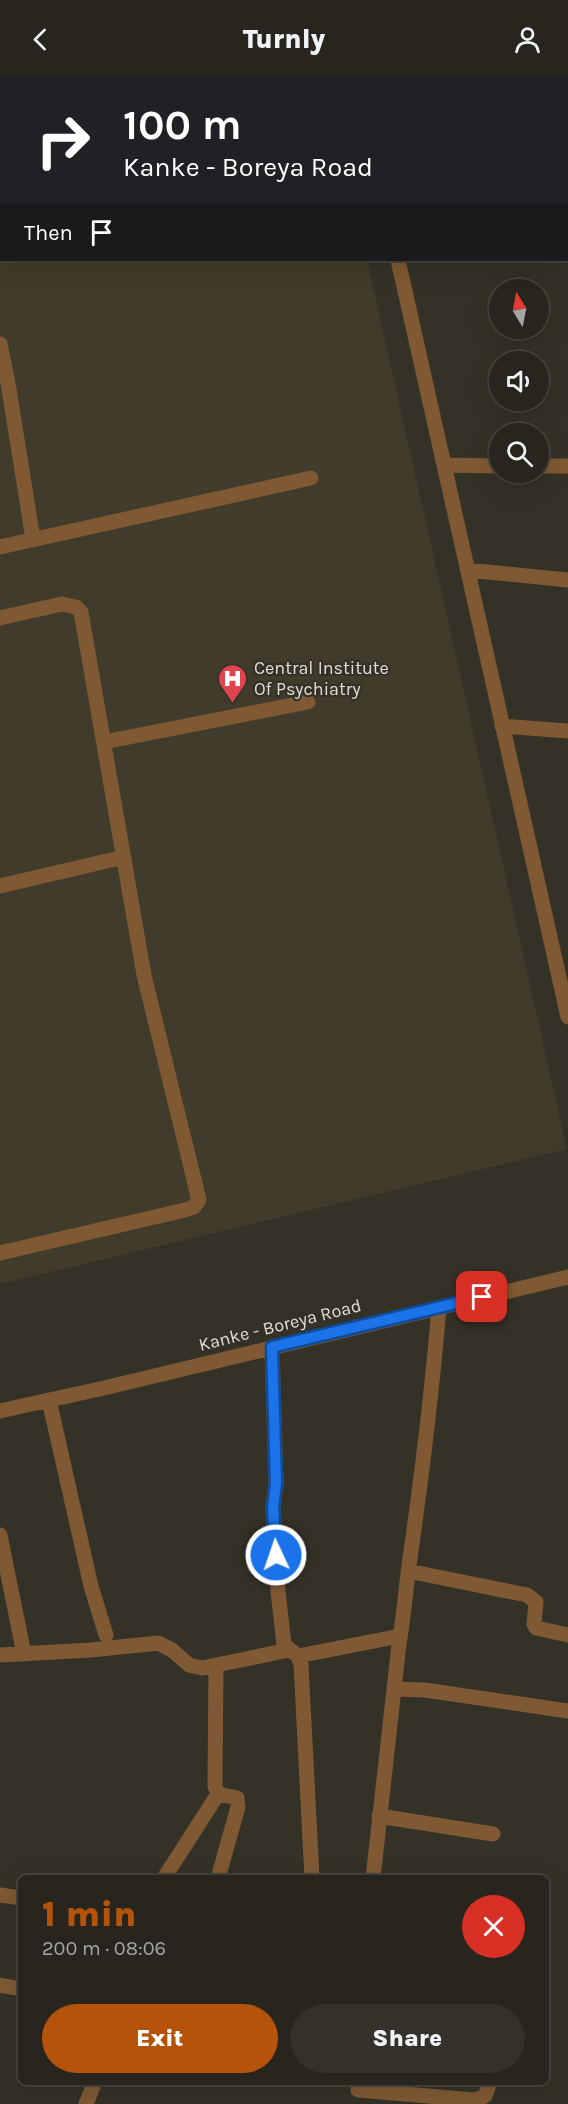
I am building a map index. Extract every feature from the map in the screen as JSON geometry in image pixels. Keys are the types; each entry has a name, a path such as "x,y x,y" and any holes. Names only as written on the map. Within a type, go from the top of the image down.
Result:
{"street":[{"path":"398,261 568,1017"},
{"path":"0,344 33,539"},
{"path":"445,465 489,466"},
{"path":"549,466 568,466"},
{"path":"0,547 311,478"},
{"path":"468,570 568,580"},
{"path":"0,618 62,604 76,607 81,612 144,975 199,1200 198,1204 190,1209 0,1253"},
{"path":"104,742 308,702"},
{"path":"502,726 568,731"},
{"path":"0,886 124,856"},
{"name":"Kanke - Boreya Road","path":"0,1411 568,1277"},
{"path":"373,1875 400,1636 422,1475 439,1308"},
{"path":"272,1347 276,1483 273,1508 275,1537 283,1641 294,1653 302,1672 312,1875"},
{"path":"49,1400 91,1586 106,1635"},
{"path":"0,1535 24,1654"},
{"path":"408,1571 527,1595 536,1602 534,1624 536,1628 568,1635"},
{"path":"0,1655 91,1650 158,1643 172,1650 189,1665 202,1668 400,1636"},
{"path":"216,1665 214,1786 218,1794"},
{"path":"395,1689 425,1690 568,1711"},
{"path":"166,1875 218,1794"},
{"path":"218,1794 237,1798 238,1807 219,1875"},
{"path":"379,1816 493,1834"},
{"path":"0,1894 18,1897"},
{"path":"0,1985 18,1988"},
{"path":"86,2104 94,2085"},
{"path":"357,2092 474,2100 485,2096 490,2085"}],"shaded area":[{"name":"Central Institute Of Psychiatry","path":"0,261 367,261 567,1149 0,1284"}],"place":[{"name":"Central Institute Of Psychiatry","path":"233,704"}],"route":[{"path":"276,1555 273,1508 276,1483 272,1347 482,1297"}]}
